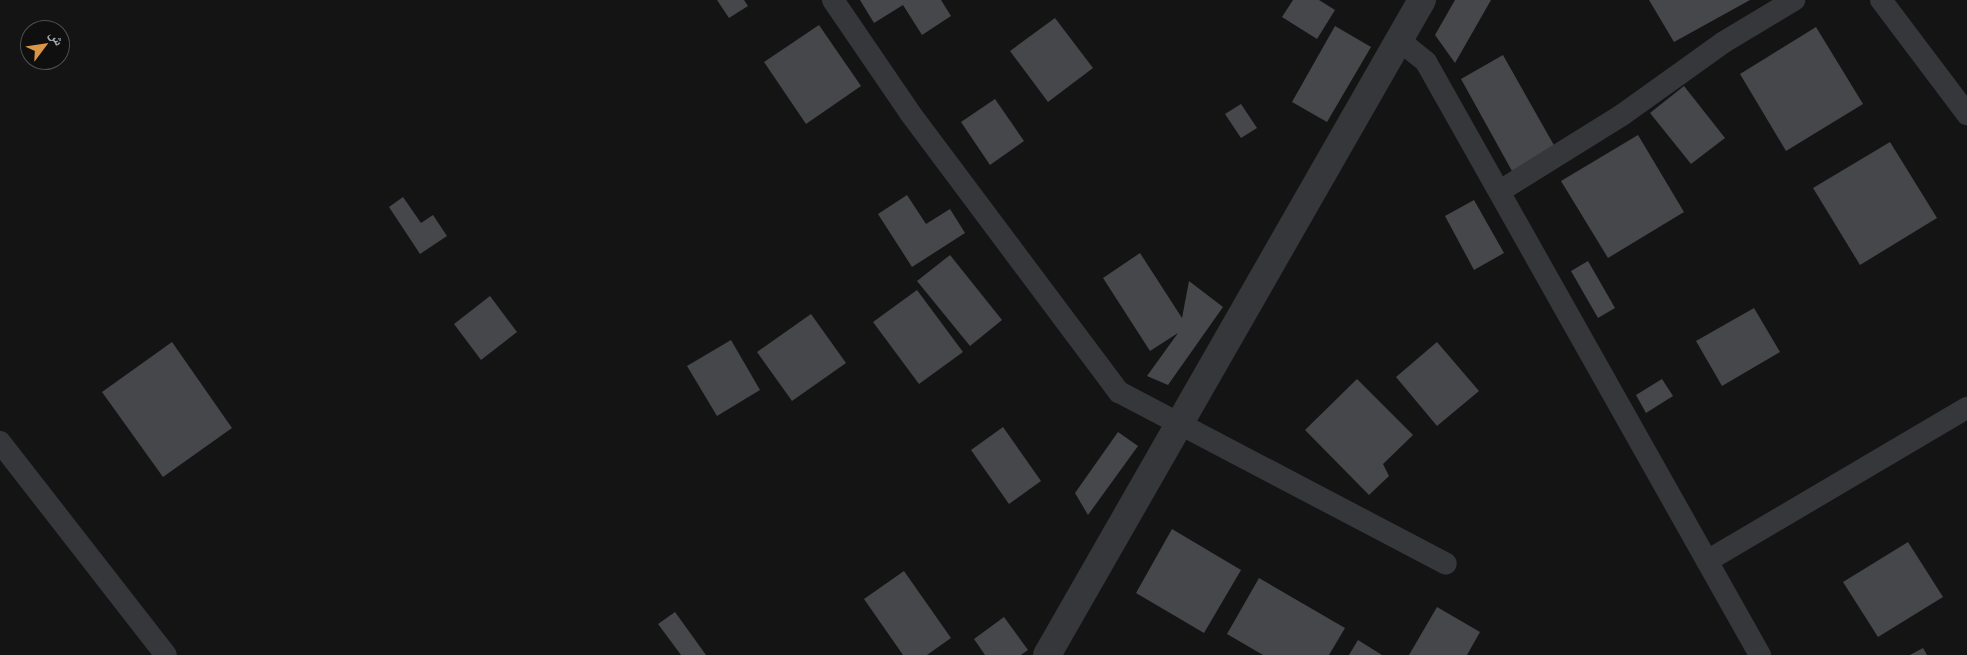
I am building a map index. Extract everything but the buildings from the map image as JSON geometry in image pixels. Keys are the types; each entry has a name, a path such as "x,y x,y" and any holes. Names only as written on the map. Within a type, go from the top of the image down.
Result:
{"street":[{"path":"833,0 910,113 1119,392 1446,564"},
{"path":"1047,655 1422,0"},
{"path":"1500,191 1622,115 1724,42 1794,0"},
{"path":"1881,0 1967,114"},
{"path":"1399,40 1426,62 1760,655"},
{"path":"1707,561 1967,408"},
{"path":"0,442 166,655"}]}
